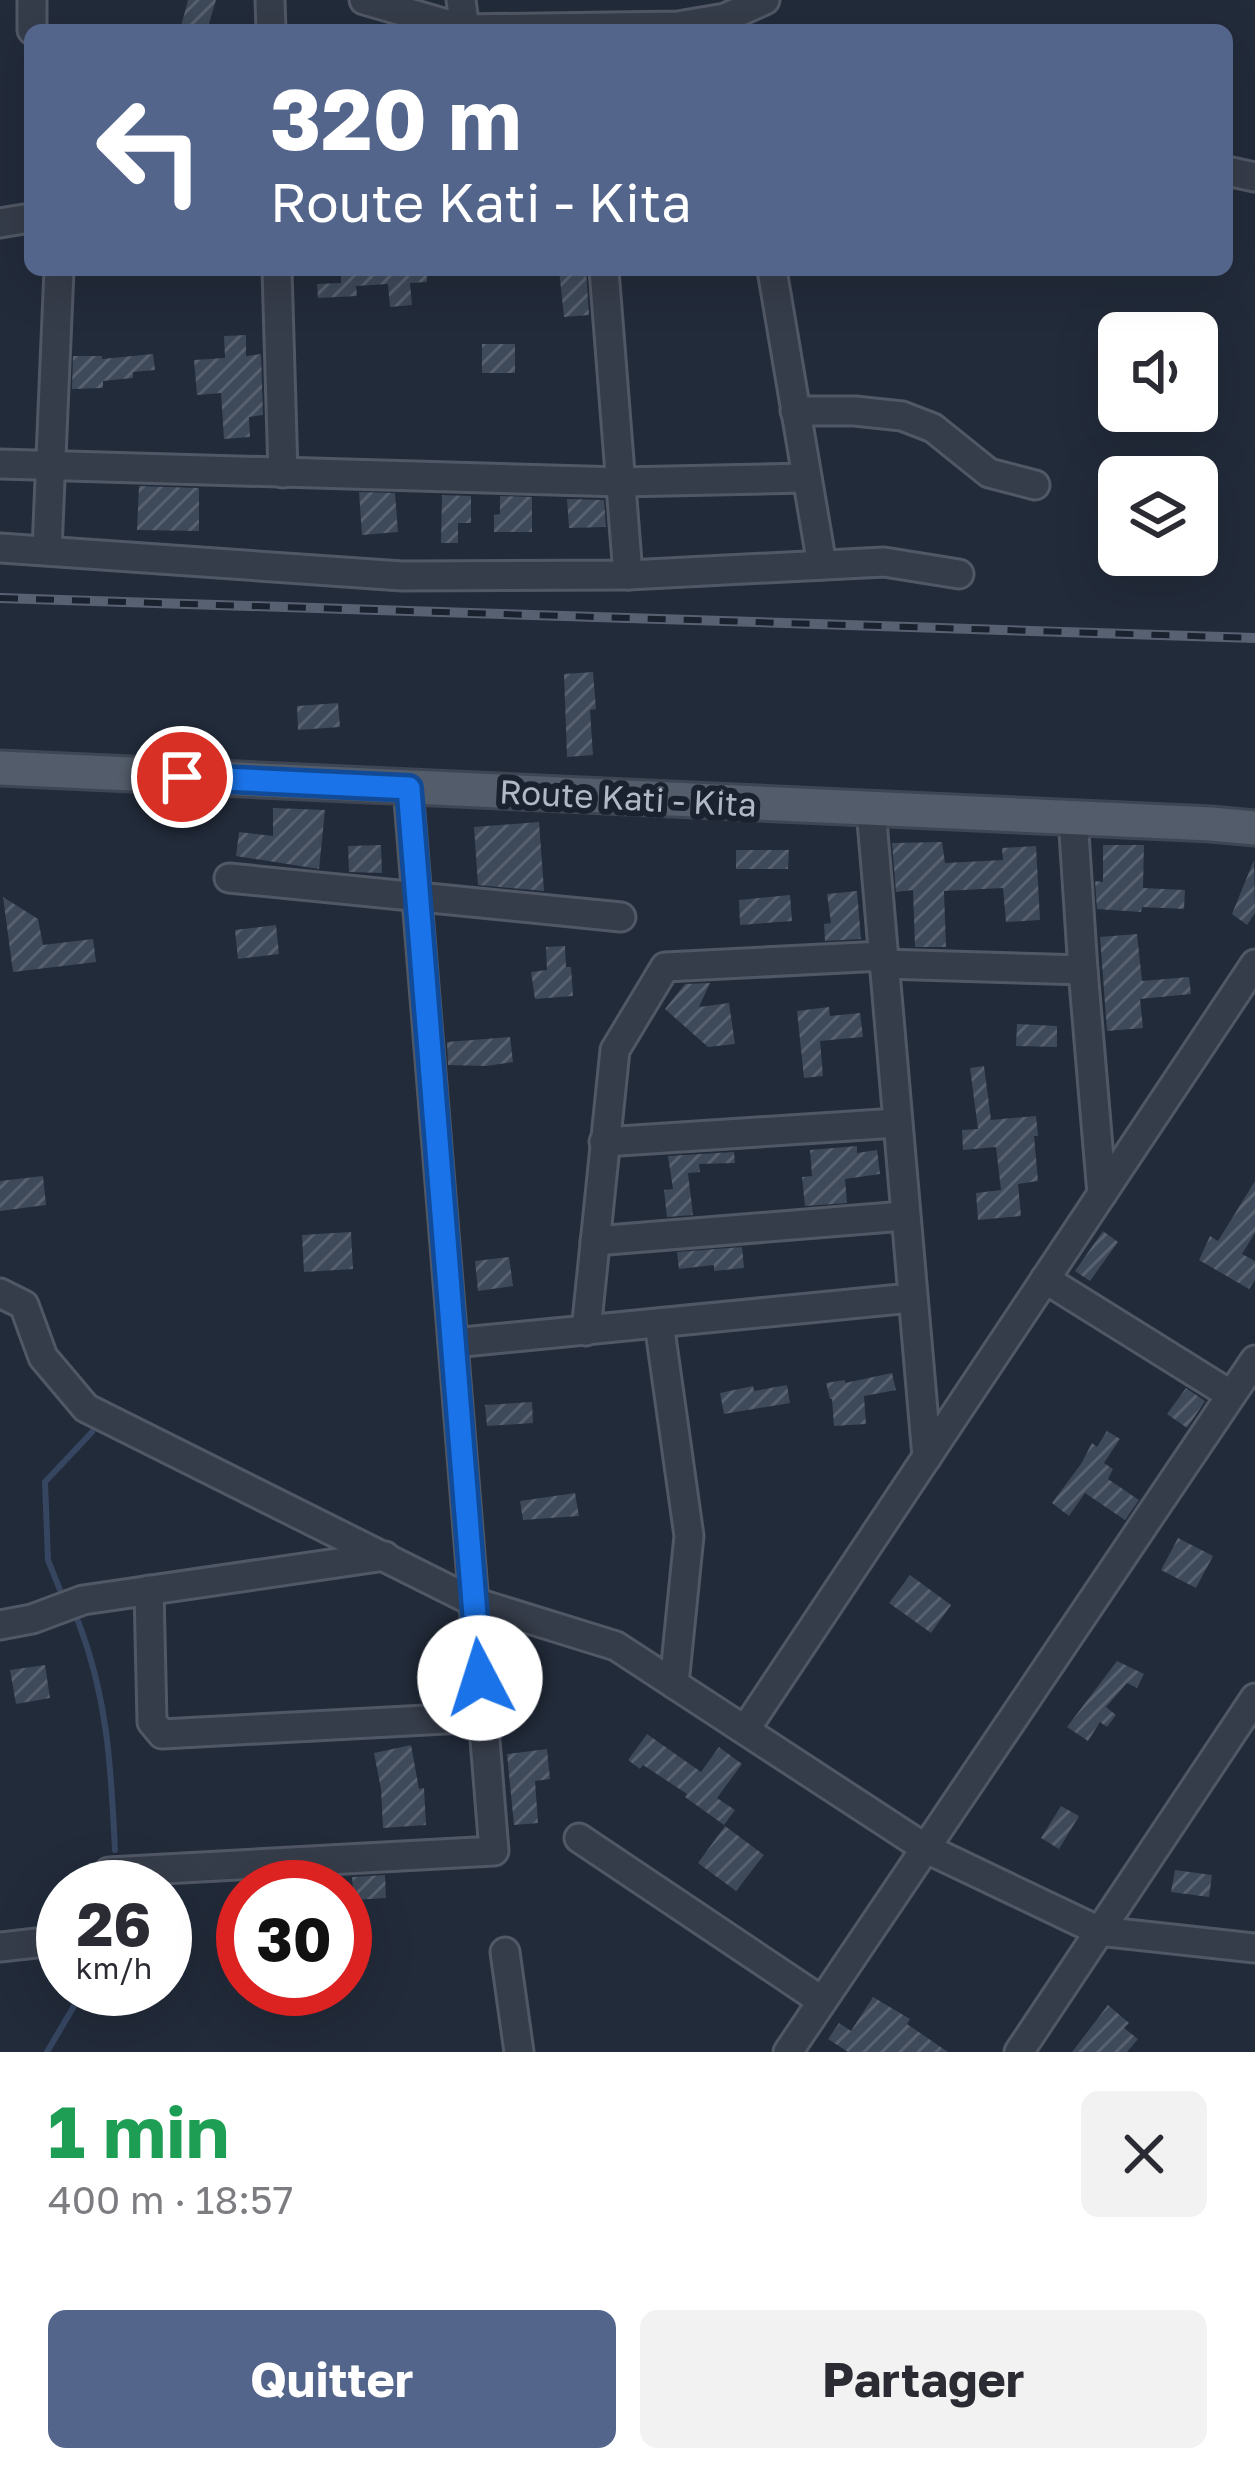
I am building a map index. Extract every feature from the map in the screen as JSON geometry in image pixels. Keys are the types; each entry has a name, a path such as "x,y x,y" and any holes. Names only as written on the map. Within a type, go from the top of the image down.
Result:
{"main road":[{"name":"Route Kati - Kita","path":"0,768 1255,828"}],"street":[{"path":"364,0 448,24"},
{"path":"531,24 676,13 726,24 765,0"},
{"path":"47,550 59,276"},
{"path":"277,276 283,472"},
{"path":"604,276 628,575"},
{"path":"773,276 822,565"},
{"path":"795,411 902,416 934,428 989,473 1036,485"},
{"path":"0,464 621,482 806,478"},
{"path":"0,548 402,577 628,575 884,562 959,574"},
{"path":"192,1867 494,1851 409,788"},
{"path":"871,810 926,1457"},
{"path":"1073,818 1102,1194"},
{"path":"229,878 621,916"},
{"path":"586,1331 615,1050 665,967 883,960 1082,970"},
{"path":"745,1730 1255,964"},
{"path":"604,1142 897,1123"},
{"path":"595,1241 904,1216"},
{"path":"1045,1279 1231,1395"},
{"path":"0,1293 24,1305 44,1357 86,1408 474,1602 616,1646 925,1848 1099,1931 1255,1948"},
{"path":"453,1343 911,1298"},
{"path":"659,1324 689,1536 674,1684"},
{"path":"788,2052 1255,1360"},
{"path":"0,1625 83,1600 385,1556"},
{"path":"149,1590 152,1722 162,1734 483,1717"},
{"path":"1018,2052 1255,1698"},
{"path":"579,1838 822,2001"},
{"path":"0,1947 36,1943"},
{"path":"506,1952 519,2052"}],"building":[{"path":"188,0 216,0 209,24 182,24"},
{"path":"341,276 427,276 427,282 410,283 412,305 390,307 388,284 356,286 357,296 318,298 317,284 341,283"},
{"path":"560,276 586,276 589,315 564,317"},
{"path":"246,335 246,356 261,354 263,415 249,417 250,437 224,439 221,393 197,395 194,360 225,358 224,336"},
{"path":"482,344 515,344 515,373 482,373"},
{"path":"153,354 155,370 103,381 103,388 72,389 73,356 102,359"},
{"path":"139,486 199,488 199,531 137,530"},
{"path":"359,492 395,493 398,532 362,535"},
{"path":"442,495 471,496 471,523 458,523 458,543 441,543"},
{"path":"500,496 532,497 532,532 494,532"},
{"path":"567,499 604,500 606,527 569,528"},
{"path":"593,672 593,755 567,757 564,674"},
{"path":"338,703 340,727 298,730 297,706"},
{"path":"273,808 325,810 319,869 236,856 239,832 273,836"},
{"path":"539,822 544,891 478,885 474,827"},
{"path":"942,842 945,863 1003,860 1002,848 1036,846 1040,920 1006,922 1003,888 944,891 946,947 915,947 913,890 896,892 892,843"},
{"path":"381,845 382,873 349,872 348,846"},
{"path":"1103,845 1144,845 1143,888 1185,890 1184,909 1097,909 1095,881 1103,882"},
{"path":"736,850 789,850 788,869 736,869"},
{"path":"1254,860 1255,913 1247,925 1232,914"},
{"path":"857,891 861,939 825,941 824,924 831,923 827,894"},
{"path":"790,895 792,921 740,925 739,900"},
{"path":"3,897 38,919 43,945 93,939 96,962 13,972"},
{"path":"276,925 279,954 238,959 235,930"},
{"path":"1137,934 1142,981 1189,977 1191,994 1140,999 1143,1028 1107,1031 1100,937"},
{"path":"565,946 573,996 535,999 531,972 547,970 546,947"},
{"path":"710,983 699,1007 729,1003 735,1044 708,1047 665,1009 685,984"},
{"path":"829,1007 830,1016 860,1013 863,1037 820,1041 823,1076 804,1078 797,1011"},
{"path":"1017,1024 1057,1026 1057,1047 1016,1046"},
{"path":"510,1037 513,1062 448,1065 447,1042"},
{"path":"984,1066 991,1120 1036,1116 1038,1181 1018,1184 1021,1216 978,1220 976,1193 1001,1190 996,1147 963,1150 962,1130 978,1129 970,1068"},
{"path":"857,1146 857,1153 877,1150 880,1174 845,1179 847,1203 805,1206 802,1177 812,1176 810,1150"},
{"path":"734,1152 735,1163 699,1164 700,1172 688,1173 693,1215 667,1217 664,1190 673,1189 668,1156"},
{"path":"43,1176 46,1205 0,1211 0,1181"},
{"path":"1255,1181 1255,1233 1242,1254 1255,1261 1255,1280 1249,1289 1199,1260 1210,1236 1218,1241"},
{"path":"1103,1231 1118,1242 1090,1281 1075,1271"},
{"path":"351,1232 353,1269 304,1272 302,1235"},
{"path":"742,1247 744,1268 679,1269 677,1252"},
{"path":"509,1257 513,1286 478,1291 475,1261"},
{"path":"892,1373 896,1390 864,1396 866,1424 834,1426 826,1383"},
{"path":"787,1385 790,1403 724,1414 720,1393"},
{"path":"1186,1388 1205,1401 1187,1428 1167,1414"},
{"path":"532,1402 533,1423 487,1426 485,1405"},
{"path":"1107,1431 1120,1439 1104,1463 1113,1469 1108,1479 1139,1500 1125,1520 1085,1493 1069,1516 1052,1503 1092,1443 1097,1447"},
{"path":"575,1493 579,1516 523,1520 520,1501"},
{"path":"1178,1538 1213,1556 1196,1588 1161,1570"},
{"path":"910,1575 951,1605 931,1633 889,1603"},
{"path":"1117,1661 1144,1674 1137,1688 1127,1683 1106,1707 1116,1715 1107,1727 1100,1722 1088,1741 1067,1727"},
{"path":"45,1665 50,1698 16,1704 10,1670"},
{"path":"647,1734 701,1772 719,1747 742,1764 717,1798 735,1810 724,1825 687,1794 628,1760"},
{"path":"411,1745 419,1789 424,1788 426,1825 383,1828 374,1753"},
{"path":"547,1749 550,1779 535,1781 538,1823 514,1825 507,1754"},
{"path":"1061,1806 1079,1816 1059,1849 1041,1838"},
{"path":"725,1826 764,1855 736,1891 698,1863"},
{"path":"1175,1870 1212,1875 1209,1897 1171,1892"},
{"path":"385,1875 386,1898 372,1899 372,1876"},
{"path":"873,1997 910,2019 907,2024 948,2052 848,2052 828,2039 839,2023 851,2031"},
{"path":"1108,2005 1129,2023 1124,2028 1138,2039 1127,2052 1072,2052"}],"waterway":[{"path":"62,1595 48,1560 45,1482 92,1432"},
{"path":"78,1621 102,1706 115,1850"},
{"path":"47,2052 68,2016"}],"railway":[{"path":"0,598 1255,638"}],"route":[{"path":"182,777 409,788 480,1678"}]}
